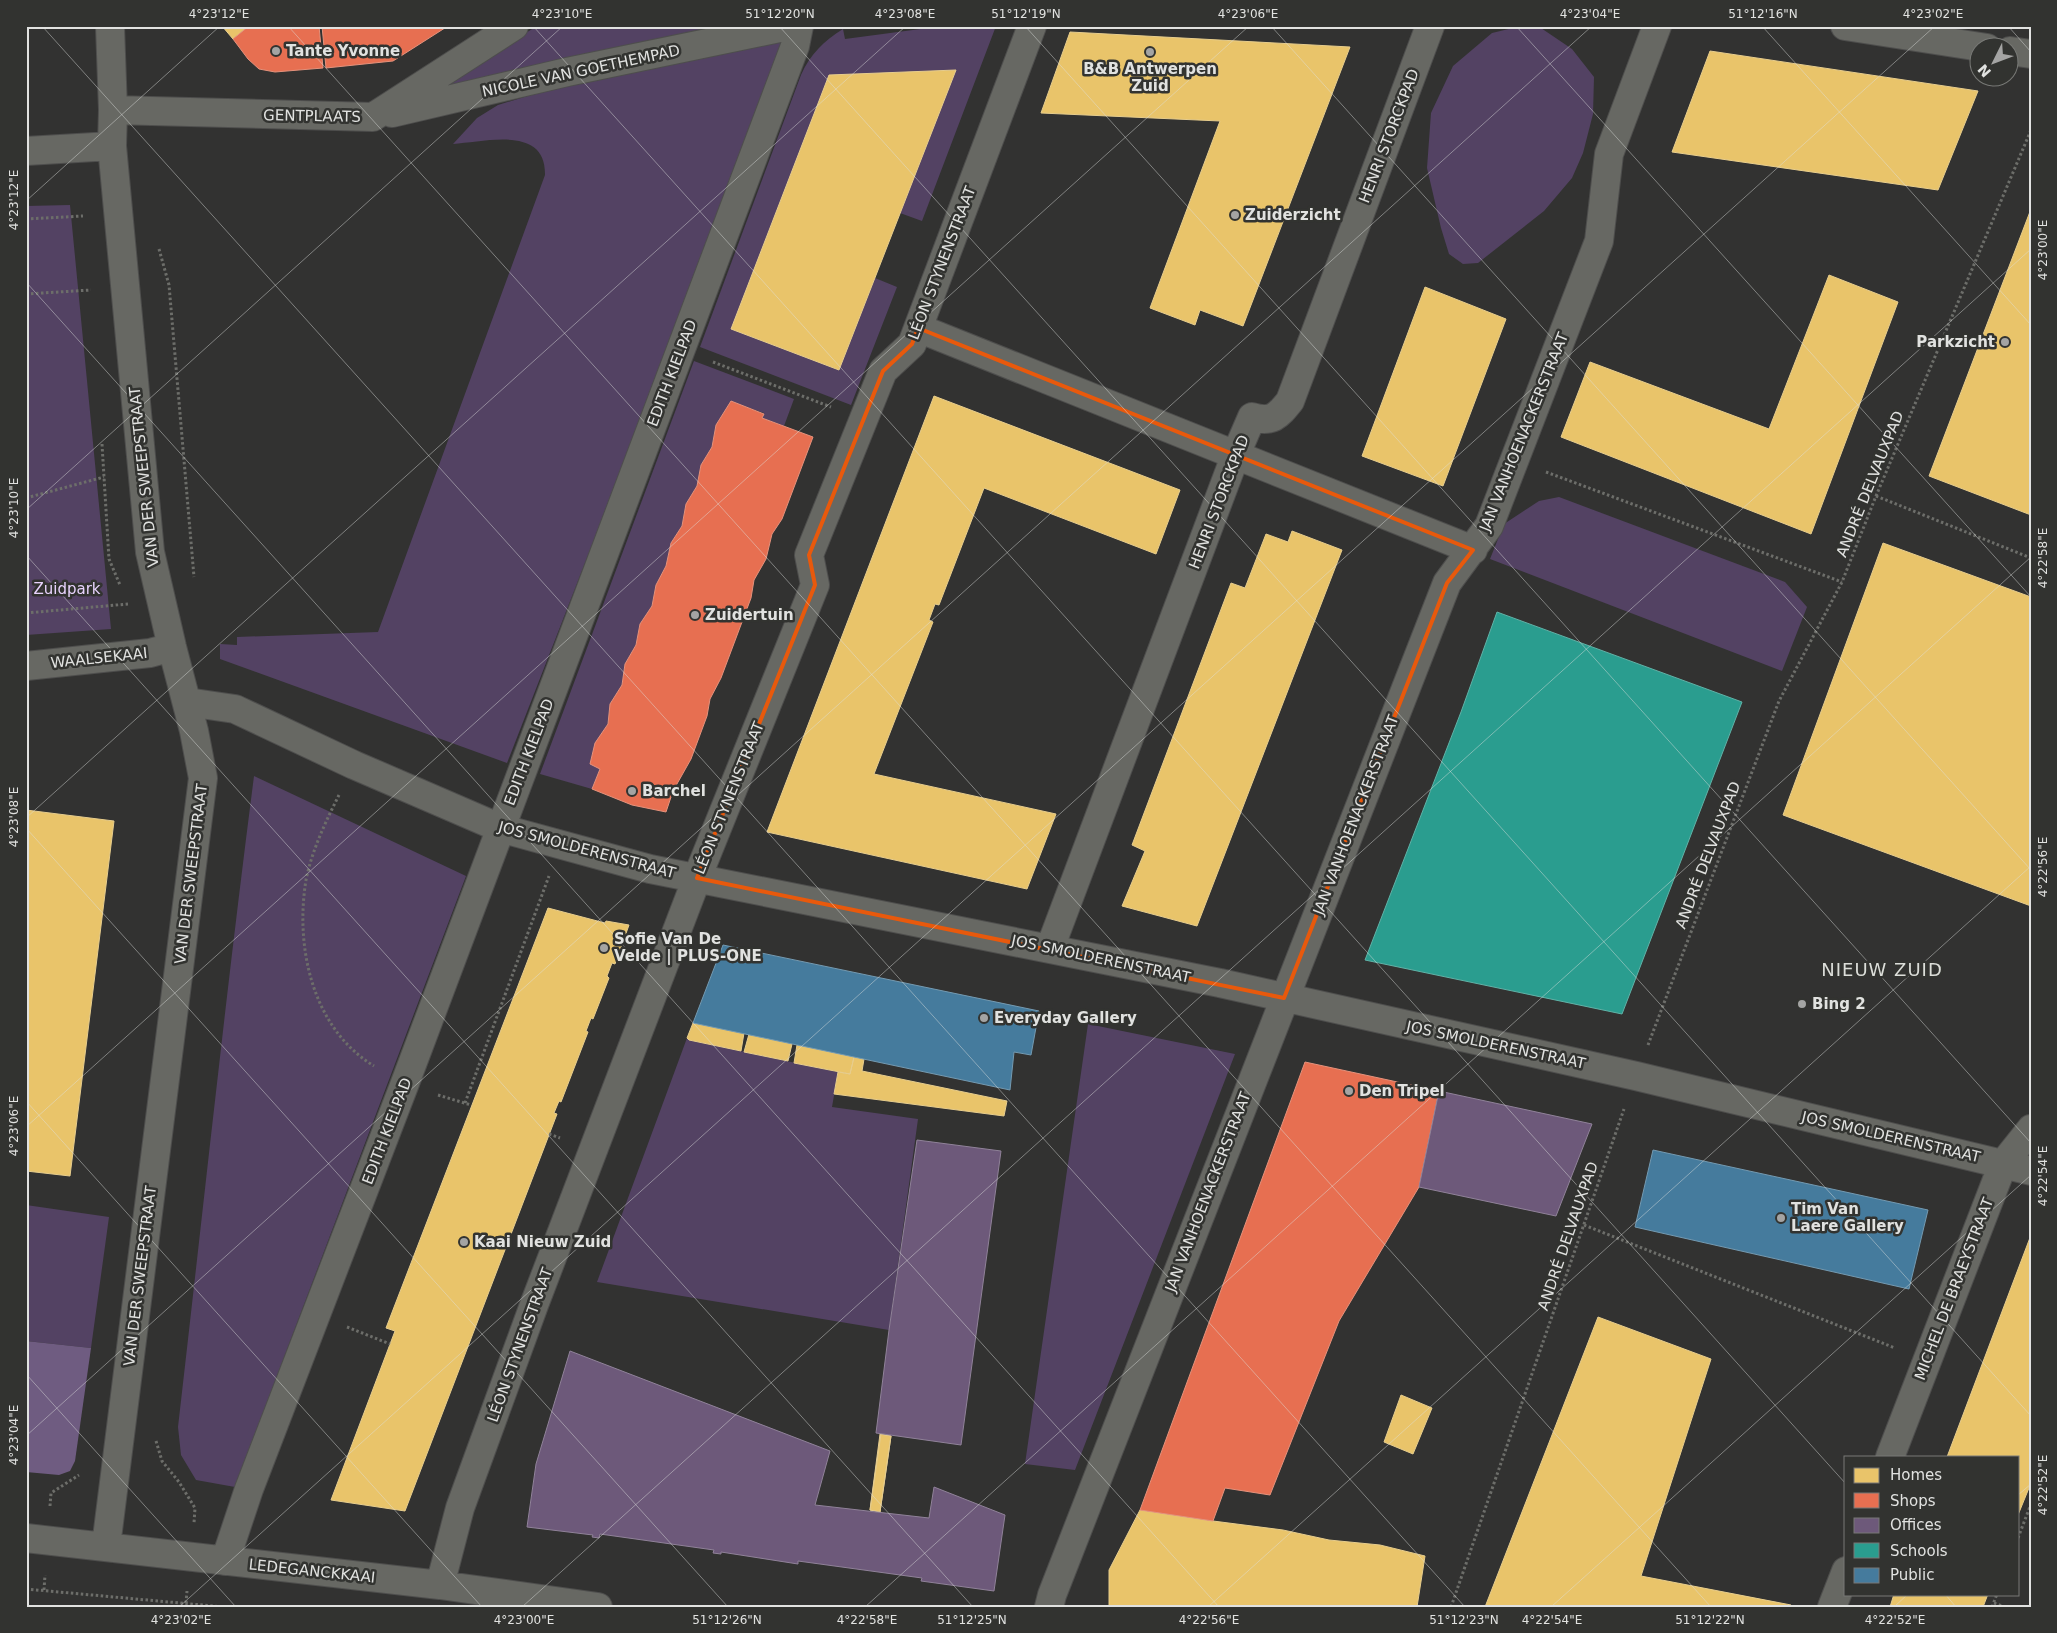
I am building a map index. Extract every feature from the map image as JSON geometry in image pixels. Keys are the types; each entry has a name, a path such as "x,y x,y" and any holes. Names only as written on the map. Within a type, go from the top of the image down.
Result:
{"street":[{"path":"26,151 112,146 113,110 110,26"},
{"name":"GENTPLAATS","path":"113,110 373,117 514,26"},
{"name":"NICOLE VAN GOETHEMPAD","path":"373,117 567,72 788,26"},
{"name":"EDITH KIELPAD","path":"225,1561 249,1489 405,1083 795,46 799,26"},
{"name":"LÉON STYNENSTRAAT","path":"440,1585 460,1508 534,1305 697,878 815,585 809,555 883,370 912,344 1032,26"},
{"name":"HENRI STORCKPAD","path":"1050,948 1236,454 1252,417 1263,420 1278,416 1290,401 1430,26"},
{"name":"JAN VANHOENACKERSTRAAT","path":"1049,1607 1052,1595 1270,1034 1447,583 1489,526 1516,459 1599,241 1609,154 1657,26"},
{"path":"1845,26 1970,45"},
{"name":"VAN DER SWEEPSTRAAT","path":"106,1546 203,778 187,702 150,552 112,146"},
{"path":"918,328 1473,550"},
{"name":"WAALSEKAAI","path":"26,666 150,653 172,647"},
{"name":"JOS SMOLDERENSTRAAT","path":"187,702 235,709 354,765 500,828 650,869 1050,948 1284,998 1636,1076 2031,1171"},
{"name":"MICHEL DE BRAEYSTRAAT","path":"1890,1456 2003,1164 2031,1129"},
{"name":"LEDEGANCKKAAI","path":"26,1538 440,1585 598,1607"},
{"path":"1832,1607 1844,1576"}],"path":[{"name":"ANDRÉ DELVAUXPAD","path":"1451,1607 1636,1076 1779,701 1842,582 1876,496 2031,130"},
{"path":"26,220 91,215"},
{"path":"158,247 169,285 194,584"},
{"path":"26,294 94,290"},
{"path":"681,350 864,420"},
{"path":"1516,459 1842,582"},
{"path":"26,498 104,477"},
{"path":"1876,496 2031,558"},
{"path":"26,613 128,604"},
{"path":"354,765 314,850 306,879 304,908 308,968 318,1000 330,1022 345,1042 364,1060 405,1083"},
{"path":"465,1103 560,845"},
{"path":"434,1093 471,1106"},
{"path":"1584,1225 1927,1361"},
{"path":"355,1330 390,1344"},
{"path":"154,1434 162,1461 179,1482 195,1508 192,1558 186,1603"},
{"path":"2020,1533 2031,1504"},
{"path":"26,1589 224,1607"},
{"path":"1993,1605 2004,1607"}],"highlighted area":[{"path":"918,328 1473,550 1447,583 1284,998 697,878 815,585 809,555 883,371 912,344"}],"green space":[{"path":"537,26 719,26 531,70 420,99"},
{"path":"943,26 996,26 922,221 900,213 839,369 875,278 897,287 851,405 700,347 801,75 813,54 843,29 845,39"},
{"path":"1521,26 1538,26 1572,49 1594,77 1593,114 1583,153 1572,178 1544,211 1478,263 1463,264 1449,254 1427,168 1431,113 1453,66 1492,33"},
{"path":"790,37 507,763 220,659 220,644 237,645 237,637 378,632 545,175 543,159 536,149 525,143 512,140 497,140 453,144 477,118 498,105 544,91"},
{"name":"Zuidpark","path":"70,205 111,629 26,635 26,206"},
{"path":"694,361 794,399 784,426 762,418 764,413 731,402 716,425 712,447 701,465 697,486 686,504 682,526 671,543 666,566 656,585 652,606 640,624 636,645 625,664 622,685 610,704 608,724 595,745 600,769 592,789 540,774"},
{"path":"1559,497 1785,582 1807,607 1782,671 1490,559 1504,524 1539,501"},
{"path":"254,776 466,876 235,1487 196,1480 181,1455 178,1427 224,1020"},
{"path":"1088,1024 1235,1054 1075,1470 1025,1464"},
{"path":"687,1038 689,1040 838,1072 832,1107 918,1119 889,1330 597,1282"},
{"path":"26,1205 109,1217 91,1348 26,1341"}],"shaded area":[{"path":"26,1341 91,1348 75,1461 70,1471 59,1475 26,1472"}],"building: Homes":[{"path":"222,26 249,26 233,39"},
{"name":"Zuiderzicht","path":"1070,32 1350,47 1243,326 1200,310 1195,325 1150,308 1220,121 1041,113"},
{"path":"1710,51 1978,91 1938,190 1672,152"},
{"path":"956,70 839,370 731,329 829,75"},
{"name":"Parkzicht","path":"2031,209 2031,515 1929,476"},
{"path":"1829,275 1898,302 1811,534 1561,437 1590,362 1769,429"},
{"path":"1425,287 1506,319 1443,486 1362,456"},
{"path":"934,396 1180,490 1156,554 984,488 939,605 935,604 929,620 933,622 874,774 1056,814 1027,889 767,832"},
{"path":"1292,531 1342,550 1197,926 1122,906 1145,851 1132,845 1231,583 1245,588 1266,534 1288,542"},
{"path":"1883,543 2031,597 2031,906 1783,815"},
{"path":"26,810 114,821 70,1176 26,1171"},
{"name":"Kaai Nieuw Zuid","path":"548,908 605,923 606,921 629,925 615,964 612,963 607,976 609,978 593,1019 591,1018 586,1031 588,1032 561,1102 559,1101 554,1113 557,1114 405,1511 331,1500 395,1331 386,1328"},
{"path":"693,1023 744,1033 741,1051 689,1040 687,1038"},
{"path":"749,1034 792,1044 788,1061 744,1052"},
{"path":"797,1045 854,1057 850,1074 794,1063"},
{"path":"854,1057 864,1059 862,1071 1007,1101 1004,1116 834,1094 838,1072 850,1074"},
{"path":"2031,1235 2031,1483 2020,1510 2020,1456 1947,1456"},
{"path":"1598,1317 1711,1359 1641,1576 1791,1605 1790,1607 1485,1607"},
{"path":"1401,1395 1432,1408 1413,1454 1384,1442"},
{"path":"880,1434 891,1436 880,1512 870,1510"},
{"path":"881,1434 891,1436 880,1512 870,1510"},
{"path":"1140,1510 1283,1530 1329,1540 1380,1545 1425,1556 1417,1607 1109,1607 1109,1570"},
{"path":"1893,1596 1987,1596 1983,1607 1890,1607"}],"building: Shops":[{"path":"249,26 319,26 323,68 275,72 259,69 248,59 233,39"},
{"path":"322,26 448,26 393,61 326,68"},
{"name":"Zuidertuin","path":"731,401 764,414 762,418 813,437 782,519 772,534 766,559 754,580 751,598 721,678 710,699 707,716 691,759 673,791 666,812 632,805 592,789 600,769 590,764 595,743 608,724 610,704 622,685 625,664 636,645 640,624 652,606 656,585 666,566 671,543 682,526 686,504 697,486 701,465 712,447 716,425"},
{"path":"1305,1062 1439,1091 1419,1187 1339,1321 1270,1495 1225,1488 1213,1521 1140,1510"}],"building: Offices":[{"path":"1439,1091 1592,1124 1556,1216 1419,1187"},
{"path":"917,1140 1001,1151 961,1445 876,1433"},
{"path":"570,1351 830,1451 815,1505 929,1518 934,1487 1005,1515 994,1591 921,1581 922,1578 798,1561 798,1564 721,1552 721,1554 713,1553 714,1550 600,1534 599,1538 592,1537 593,1535 527,1527 536,1464"}],"building: Schools":[{"path":"1497,612 1742,702 1622,1014 1365,960 1461,712"}],"building: Public":[{"path":"723,945 1039,1011 1031,1055 1014,1052 1010,1090 693,1023"},
{"name":"Tim Van Laere Gallery","path":"1653,1150 1928,1210 1909,1289 1635,1227"}],"place":[{"name":"Tante Yvonne","path":"276,51"},
{"name":"B&B Antwerpen Zuid","path":"1150,52"},
{"name":"Zuiderzicht","path":"1235,215"},
{"name":"Parkzicht","path":"2005,342"},
{"name":"Zuidertuin","path":"695,615"},
{"name":"Barchel","path":"632,791"},
{"name":"Sofie Van De Velde | PLUS-ONE","path":"604,948"},
{"name":"Bing 2","path":"1802,1004"},
{"name":"Everyday Gallery","path":"984,1018"},
{"name":"Den Tripel","path":"1349,1091"},
{"name":"Tim Van Laere Gallery","path":"1781,1218"},
{"name":"Kaai Nieuw Zuid","path":"464,1242"}],"district":[{"name":"NIEUW ZUID","path":"1882,970"}]}
